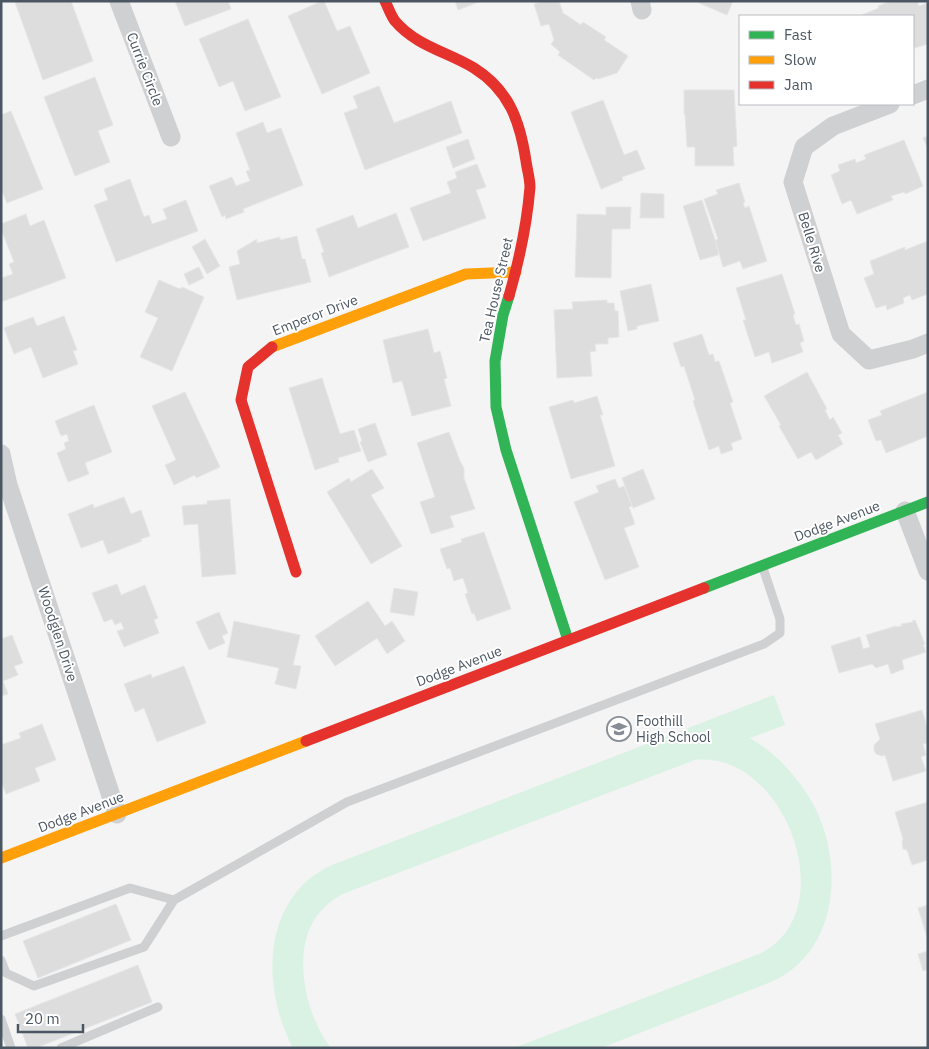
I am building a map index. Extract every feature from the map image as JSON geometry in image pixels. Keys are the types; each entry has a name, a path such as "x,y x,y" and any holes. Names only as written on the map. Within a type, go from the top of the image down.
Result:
{"street":[{"name":"Currie Circle","path":"119,1 171,137"},
{"name":"Tea House Street","path":"385,1 395,21 417,41 474,68 501,90 516,116 524,147 530,185 516,272 503,314 497,352 496,407 506,450 568,640"},
{"path":"914,95 928,89"},
{"name":"Belle Rive","path":"887,105 833,126 804,147 793,182 841,334 869,360 928,343"},
{"name":"Emperor Drive","path":"296,572 241,400 248,367 274,345 466,274 516,272"},
{"name":"Woodglen Drive","path":"1,454 8,485 117,814"},
{"name":"Dodge Avenue","path":"1,858 928,502"},
{"path":"905,511 928,571"}],"lane":[{"path":"1,960 4,976 34,986 144,947 174,900 347,802 764,644 780,633 780,618 762,566"},
{"path":"1,936 130,888 174,900"},
{"path":"61,1048 158,1007"},
{"path":"1,1018 10,1048"}],"green space":[{"path":"774,695 785,725 750,738 783,764 809,797 821,820 828,846 832,873 830,900 824,925 812,948 794,968 771,982 601,1048 514,1048 759,954 785,934 798,905 801,872 793,838 778,806 755,780 727,764 695,760 345,893 333,900 322,909 308,932 304,948 303,966 309,1002 322,1035 331,1048 293,1048 283,1024 276,999 273,972 274,946 280,921 291,899 309,880 332,865"}],"building":[{"path":"71,1 93,61 43,80 15,2"},
{"path":"175,1 228,1 231,9 185,26"},
{"path":"324,1 337,31 350,26 370,73 322,94 288,16"},
{"path":"455,1 481,1 458,10"},
{"path":"545,1 559,1 563,13 581,25 583,22 606,37 604,40 628,56 617,73 594,80 558,55 560,52 551,44 554,40 549,24 541,26 534,4"},
{"path":"700,1 733,1 727,15 699,3"},
{"path":"891,1 917,1 919,6 928,3 928,44 915,48 914,46 914,15 862,15 879,8 878,6"},
{"path":"248,19 281,97 245,111 233,81 219,87 199,39"},
{"path":"95,77 113,125 98,131 110,162 75,176 44,97"},
{"path":"379,86 394,123 451,101 462,133 365,170 344,113 358,108 353,96"},
{"path":"684,90 734,90 737,146 733,147 734,166 695,166 695,147 687,147"},
{"path":"603,100 624,155 637,150 645,169 622,177 623,180 601,189 571,112"},
{"path":"11,111 43,189 7,203 1,189 1,115"},
{"path":"263,122 267,133 281,128 303,185 243,209 244,212 226,219 225,215 222,217 209,186 232,177 236,186 250,181 246,171 250,170 236,133"},
{"path":"928,136 928,149 923,138"},
{"path":"468,139 475,159 453,168 446,147"},
{"path":"904,140 923,186 905,194 904,192 891,196 893,200 857,214 851,200 842,204 831,175 840,171 838,165 855,159 856,163 866,159 864,155"},
{"path":"477,164 486,187 476,190 486,218 423,241 410,208 451,193 447,182 457,178 455,172"},
{"path":"130,179 144,217 149,215 152,224 167,219 163,209 186,200 198,231 116,262 94,205 108,200 104,189"},
{"path":"739,183 745,202 743,203 745,208 749,206 767,261 743,269 740,261 723,267 715,240 718,239 704,199 718,194 716,190"},
{"path":"641,193 664,194 664,218 640,218"},
{"path":"702,200 719,252 718,255 700,260 683,206"},
{"path":"606,207 631,207 630,229 612,229 611,278 575,277 577,214 606,215"},
{"path":"396,213 409,247 329,277 321,253 324,252 316,229 353,215 358,228"},
{"path":"26,214 30,226 44,220 66,278 1,302 1,278 13,274 9,264 14,262 1,229 1,224"},
{"path":"297,236 302,259 305,259 311,282 237,300 229,267 240,264 237,251 257,239 257,243 280,237 280,240"},
{"path":"205,239 220,266 207,274 192,247"},
{"path":"928,241 928,294 912,300 910,295 903,298 904,303 887,310 886,305 876,308 864,278 874,274 870,261 905,247 905,250"},
{"path":"199,267 204,278 189,285 184,274"},
{"path":"782,274 795,314 793,315 796,325 799,324 804,341 800,343 803,352 772,363 769,352 755,357 743,320 746,320 736,288"},
{"path":"159,280 180,289 182,287 204,297 172,371 140,357 158,318 145,312"},
{"path":"651,284 659,321 637,326 637,329 628,331 620,291"},
{"path":"607,300 607,303 614,303 615,311 618,311 619,337 608,338 608,344 595,344 596,351 590,352 592,376 557,378 554,310 573,309 572,302"},
{"path":"64,316 77,350 73,351 78,364 43,378 31,347 14,354 4,328 33,317 37,326"},
{"path":"428,329 434,353 440,351 447,378 444,379 451,406 412,416 402,381 393,383 383,340"},
{"path":"702,334 709,355 713,354 715,362 719,361 733,402 730,403 742,439 731,443 733,450 721,454 719,446 709,450 684,366 681,367 673,343"},
{"path":"807,372 827,409 825,410 830,420 833,417 842,433 838,435 843,444 816,460 811,452 798,459 764,396"},
{"path":"322,378 340,434 354,430 361,451 338,458 339,462 315,470 289,388"},
{"path":"185,392 220,467 196,478 195,475 174,485 165,465 176,460 152,406"},
{"path":"928,392 928,436 886,453 881,440 876,441 868,420 882,415 880,411"},
{"path":"597,396 603,415 600,415 615,466 571,479 549,407 573,400 574,403"},
{"path":"94,405 112,452 85,463 89,474 68,482 57,453 66,449 64,443 69,441 67,434 61,436 55,421"},
{"path":"375,423 387,455 368,462 360,442 362,441 358,429"},
{"path":"449,432 464,468 464,478 475,509 450,516 454,527 431,534 420,502 435,497 417,443"},
{"path":"372,469 384,488 371,495 402,546 371,564 327,492 349,478 351,482"},
{"path":"643,469 655,499 633,508 622,478"},
{"path":"615,479 619,488 624,486 632,506 629,507 635,524 624,528 639,567 605,580 574,502 599,492 596,486"},
{"path":"124,497 131,514 141,510 150,536 108,554 103,540 81,548 68,514 93,504 94,508"},
{"path":"230,499 236,574 202,577 198,524 184,525 182,506 207,504 207,501"},
{"path":"484,532 511,609 477,621 474,613 472,614 465,594 468,593 463,578 454,581 450,568 447,569 440,549 462,542 461,539"},
{"path":"117,584 121,595 145,585 158,618 154,620 159,633 124,647 117,631 124,629 121,622 115,625 112,619 104,622 92,593"},
{"path":"394,588 418,592 414,616 390,612"},
{"path":"368,601 385,626 392,621 405,641 387,654 377,638 335,666 315,636"},
{"path":"219,612 228,633 222,636 225,643 209,650 196,622"},
{"path":"915,620 925,644 923,645 926,652 902,660 904,669 891,674 888,664 876,668 872,664 839,673 831,646 860,637 863,649 870,647 866,635 902,626 901,624"},
{"path":"234,621 300,635 293,665 301,666 296,689 275,684 279,668 227,657"},
{"path":"12,635 23,663 14,666 18,675 3,681 8,694 1,696 1,639"},
{"path":"184,666 206,723 157,742 144,708 135,712 124,684 151,674 152,678"},
{"path":"922,710 928,730 928,743 923,744 926,755 921,757 926,771 893,781 885,755 876,754 874,750 874,745 880,739 875,724"},
{"path":"42,724 56,760 35,768 40,781 6,794 1,781 1,745 21,738 19,733"},
{"path":"928,802 928,860 912,865 907,850 903,849 903,839 895,812"},
{"path":"116,904 131,940 38,978 23,941"},
{"path":"928,905 928,940 918,908"},
{"path":"928,951 928,969 923,971 918,954"},
{"path":"138,965 152,1002 36,1048 28,1048 15,1014"}],"traffic: fast":[{"path":"509,296 503,315 495,361 496,407 506,450 568,640"},
{"path":"704,588 928,502"}],"traffic: slow":[{"path":"272,347 466,274 516,272"},
{"path":"1,858 306,741"}],"traffic: jam":[{"path":"385,1 395,21 403,30 422,43 474,68 496,86 511,108 520,133 530,187 522,242 509,296"},
{"path":"272,347 248,367 241,400 296,572"},
{"path":"306,741 704,588"}],"place":[{"name":"Foothill High School","path":"619,729"}]}
